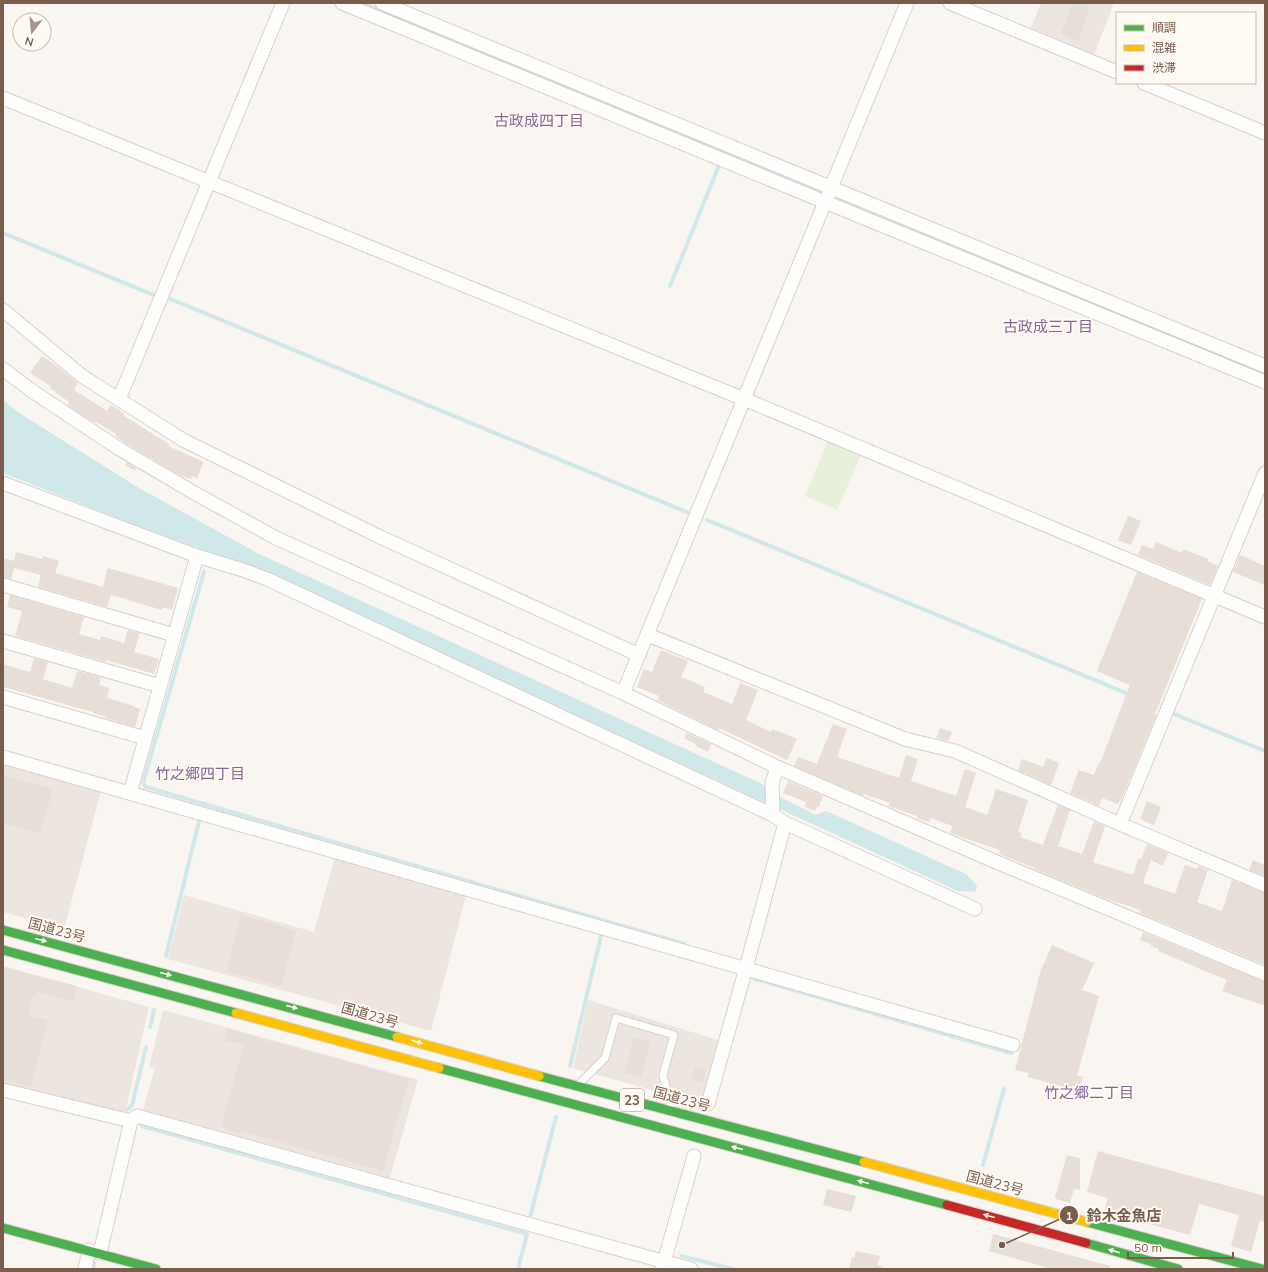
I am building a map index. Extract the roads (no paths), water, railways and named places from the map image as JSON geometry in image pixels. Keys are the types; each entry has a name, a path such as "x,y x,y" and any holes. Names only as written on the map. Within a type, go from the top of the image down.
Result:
{"main road":[{"name":"国道23号","path":"3,930 577,1086 1262,1269"},
{"name":"23","path":"3,950 1001,1219 1178,1269"},
{"path":"3,1228 156,1269"}],"street":[{"path":"119,399 283,3"},
{"path":"342,3 1265,382"},
{"path":"382,3 1265,366"},
{"path":"623,693 907,3"},
{"path":"950,3 1116,72"},
{"path":"1146,84 1265,133"},
{"path":"3,98 744,399 1265,617"},
{"path":"3,310 82,376 190,444 378,536 639,655"},
{"path":"3,369 32,391 118,448 196,494 271,535 623,693 777,767 994,861 1265,974"},
{"path":"1120,824 1265,473"},
{"path":"3,483 197,556 267,579 773,812 784,823 975,909"},
{"path":"130,793 197,556"},
{"path":"3,585 174,635"},
{"path":"648,634 905,739 955,751 1120,824 1265,885"},
{"path":"3,641 160,686"},
{"path":"3,697 145,738"},
{"path":"3,757 1013,1045"},
{"path":"773,812 772,783 777,767"},
{"path":"708,1104 784,823"},
{"path":"3,1090 131,1121"},
{"path":"84,1269 95,1252 131,1121 137,1116 663,1266 691,1269"},
{"path":"663,1266 694,1156"}],"lane":[{"path":"577,1086 605,1058 616,1018 674,1035 663,1074 672,1111"}],"water":[{"path":"3,400 19,413 139,488 259,554 762,784 774,794 816,815 826,811 966,874 977,886 975,892 958,891 257,569 142,528 3,473"}],"waterway":[{"path":"362,3 822,192"},
{"path":"670,286 720,163"},
{"path":"835,197 1265,373"},
{"path":"3,233 156,296"},
{"path":"168,298 689,513"},
{"path":"707,520 1131,695"},
{"path":"204,572 143,783 146,787 684,944"},
{"path":"1174,714 1265,751"},
{"path":"166,956 199,821"},
{"path":"570,1066 601,936"},
{"path":"755,979 1011,1053"},
{"path":"150,1027 154,1010"},
{"path":"127,1110 132,1105 146,1047"},
{"path":"983,1165 1004,1089"},
{"path":"530,1217 556,1117"},
{"path":"142,1126 527,1234 518,1269"},
{"path":"681,1256 733,1269"},
{"path":"93,1269 94,1263"}],"place":[{"name":"鈴木金魚店","path":"1002,1245"}],"district":[{"name":"古政成四丁目","path":"539,120"},
{"name":"古政成三丁目","path":"1048,326"},
{"name":"竹之郷四丁目","path":"200,773"},
{"name":"竹之郷二丁目","path":"1089,1092"}]}
